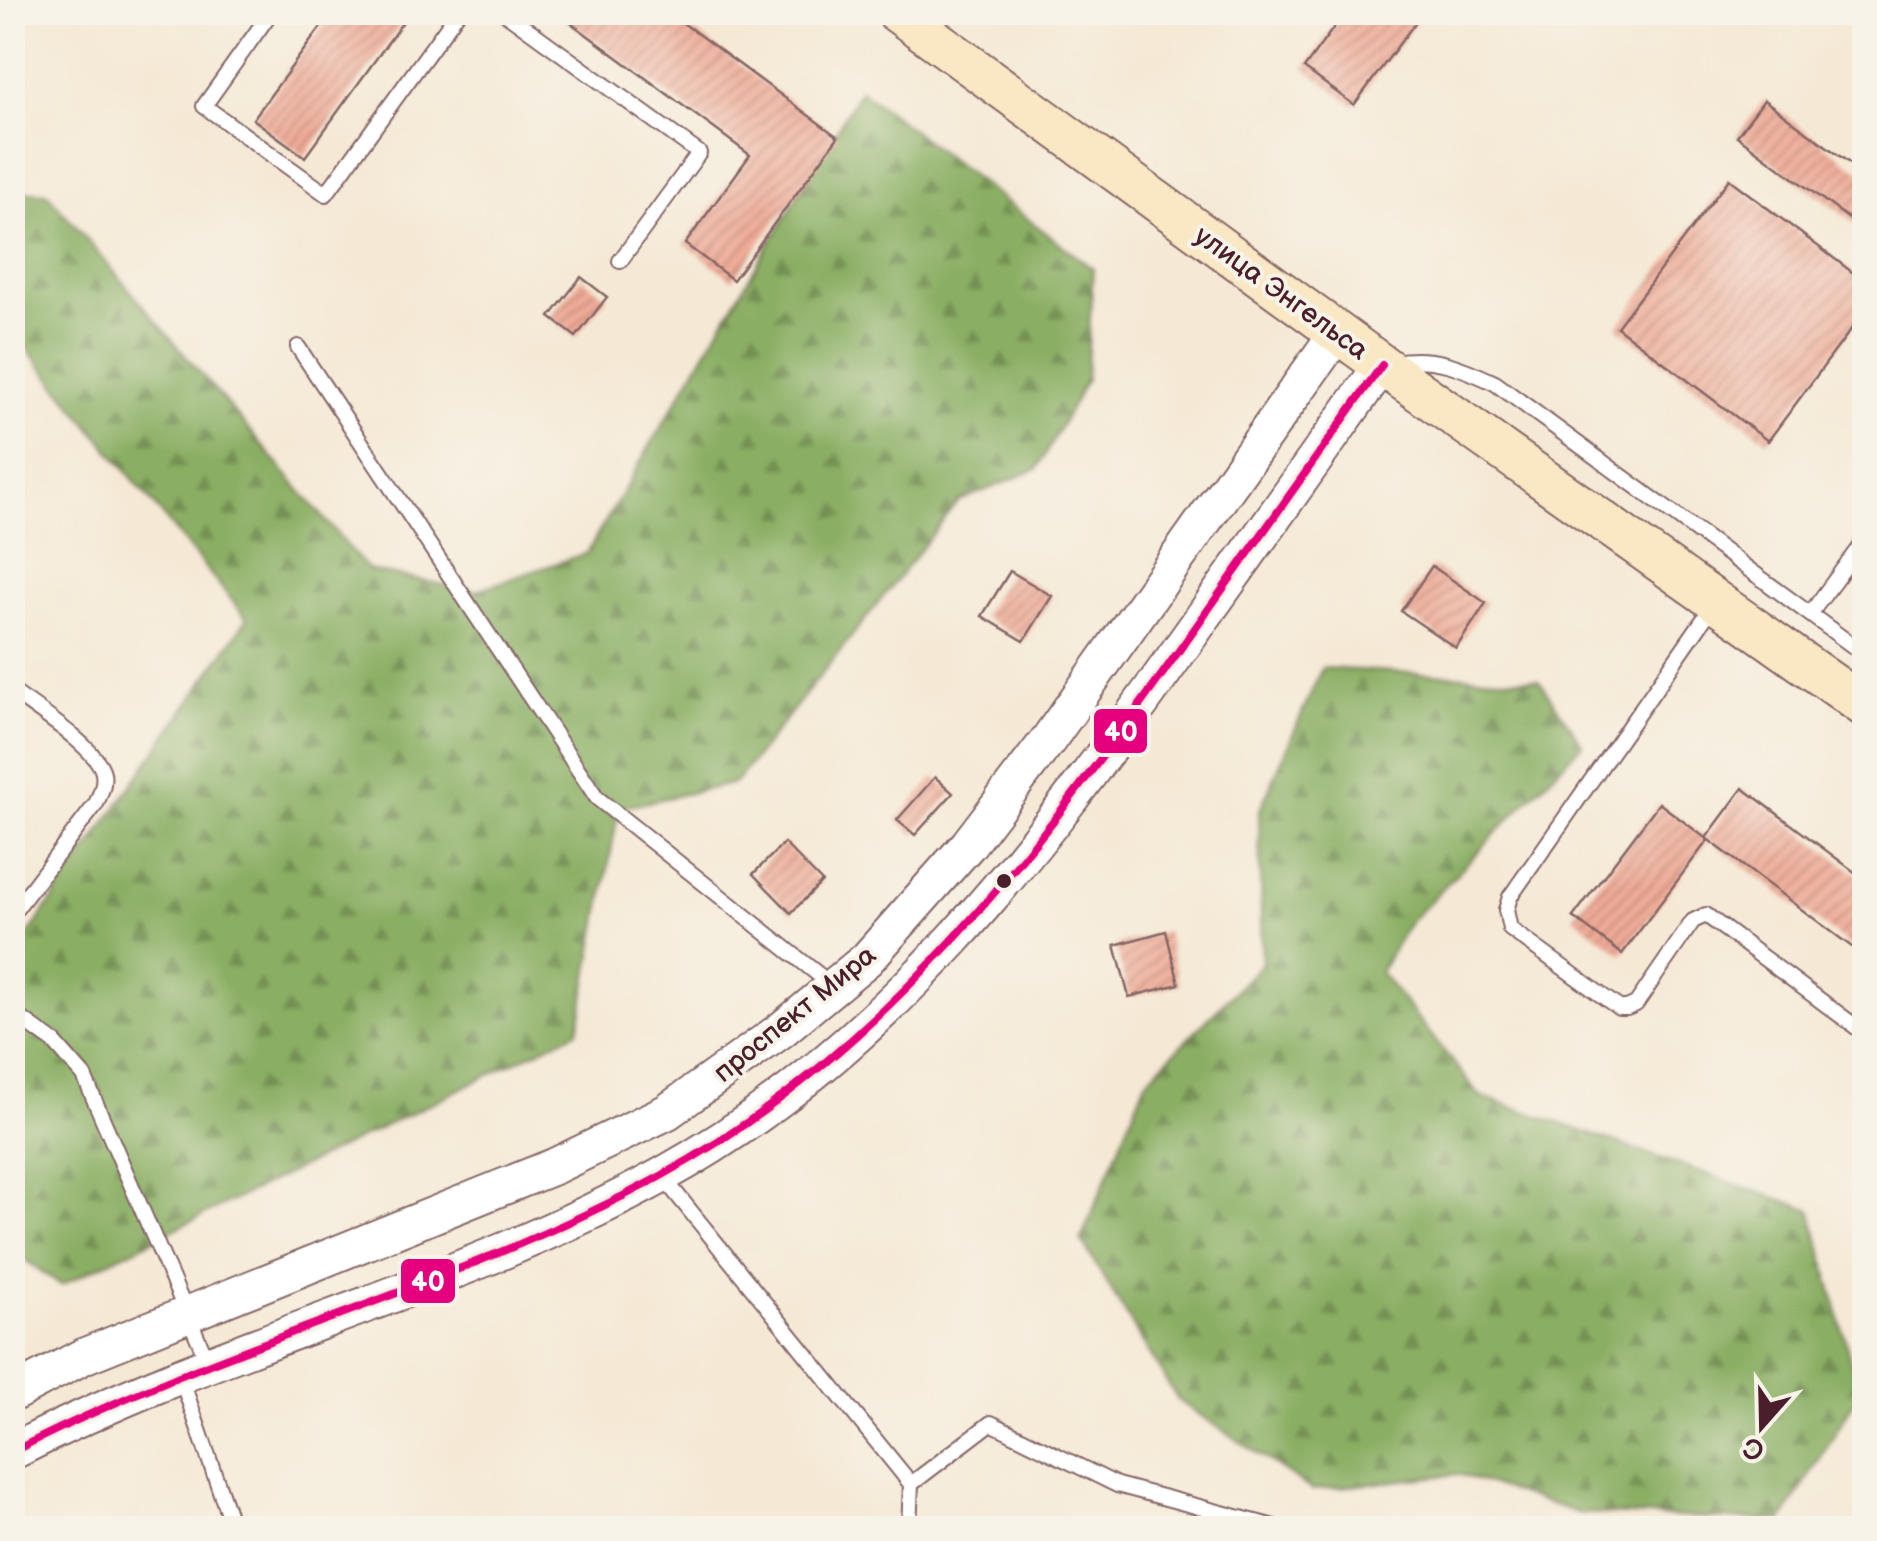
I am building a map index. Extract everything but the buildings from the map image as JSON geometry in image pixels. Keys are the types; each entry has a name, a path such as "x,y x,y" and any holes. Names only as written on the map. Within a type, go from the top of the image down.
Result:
{"main road":[{"name":"улица Энгельса","path":"898,12 1382,365 1864,706"}],"street":[{"name":"проспект Мира","path":"12,1394 84,1356 555,1166 668,1112 780,1031 866,959 991,815 1338,333"},
{"name":"проспект Мира","path":"12,1452 194,1369 526,1240 662,1176 773,1105 902,996 984,904 1093,770 1382,365"}],"lane":[{"path":"272,12 204,106 326,194 458,12"},
{"path":"504,12 698,153 620,261"},
{"path":"1844,12 1864,24"},
{"path":"298,346 597,798 834,986"},
{"path":"1382,365 1414,358 1455,364 1496,383 1864,654"},
{"path":"1810,614 1864,541"},
{"path":"1716,601 1510,898 1506,920 1510,929 1619,1008 1627,1008 1636,1004 1694,921 1706,915 1864,1033"},
{"path":"12,691 84,747 103,768 104,786 96,804 12,914"},
{"path":"12,1012 55,1043 84,1076 190,1315 194,1369 233,1528"},
{"path":"662,1176 911,1484 910,1528"},
{"path":"911,1484 991,1423 1117,1485 1278,1528"}],"green space":[{"path":"860,90 1093,269 1086,380 1037,469 959,501 735,783 619,808 578,1031 61,1285 13,1251 13,957 247,619 13,336 12,191 47,193 368,570 475,591 587,553"},
{"path":"1322,668 1539,680 1582,744 1408,924 1380,972 1480,1096 1811,1210 1859,1393 1782,1521 1578,1513 1458,1474 1312,1490 1178,1400 1081,1240 1146,1081 1262,964 1259,812"}],"transit line":[{"name":"40","path":"12,1452 173,1379 421,1284 583,1216 661,1176 742,1126 817,1070 952,941 1072,797 1382,365"}]}
